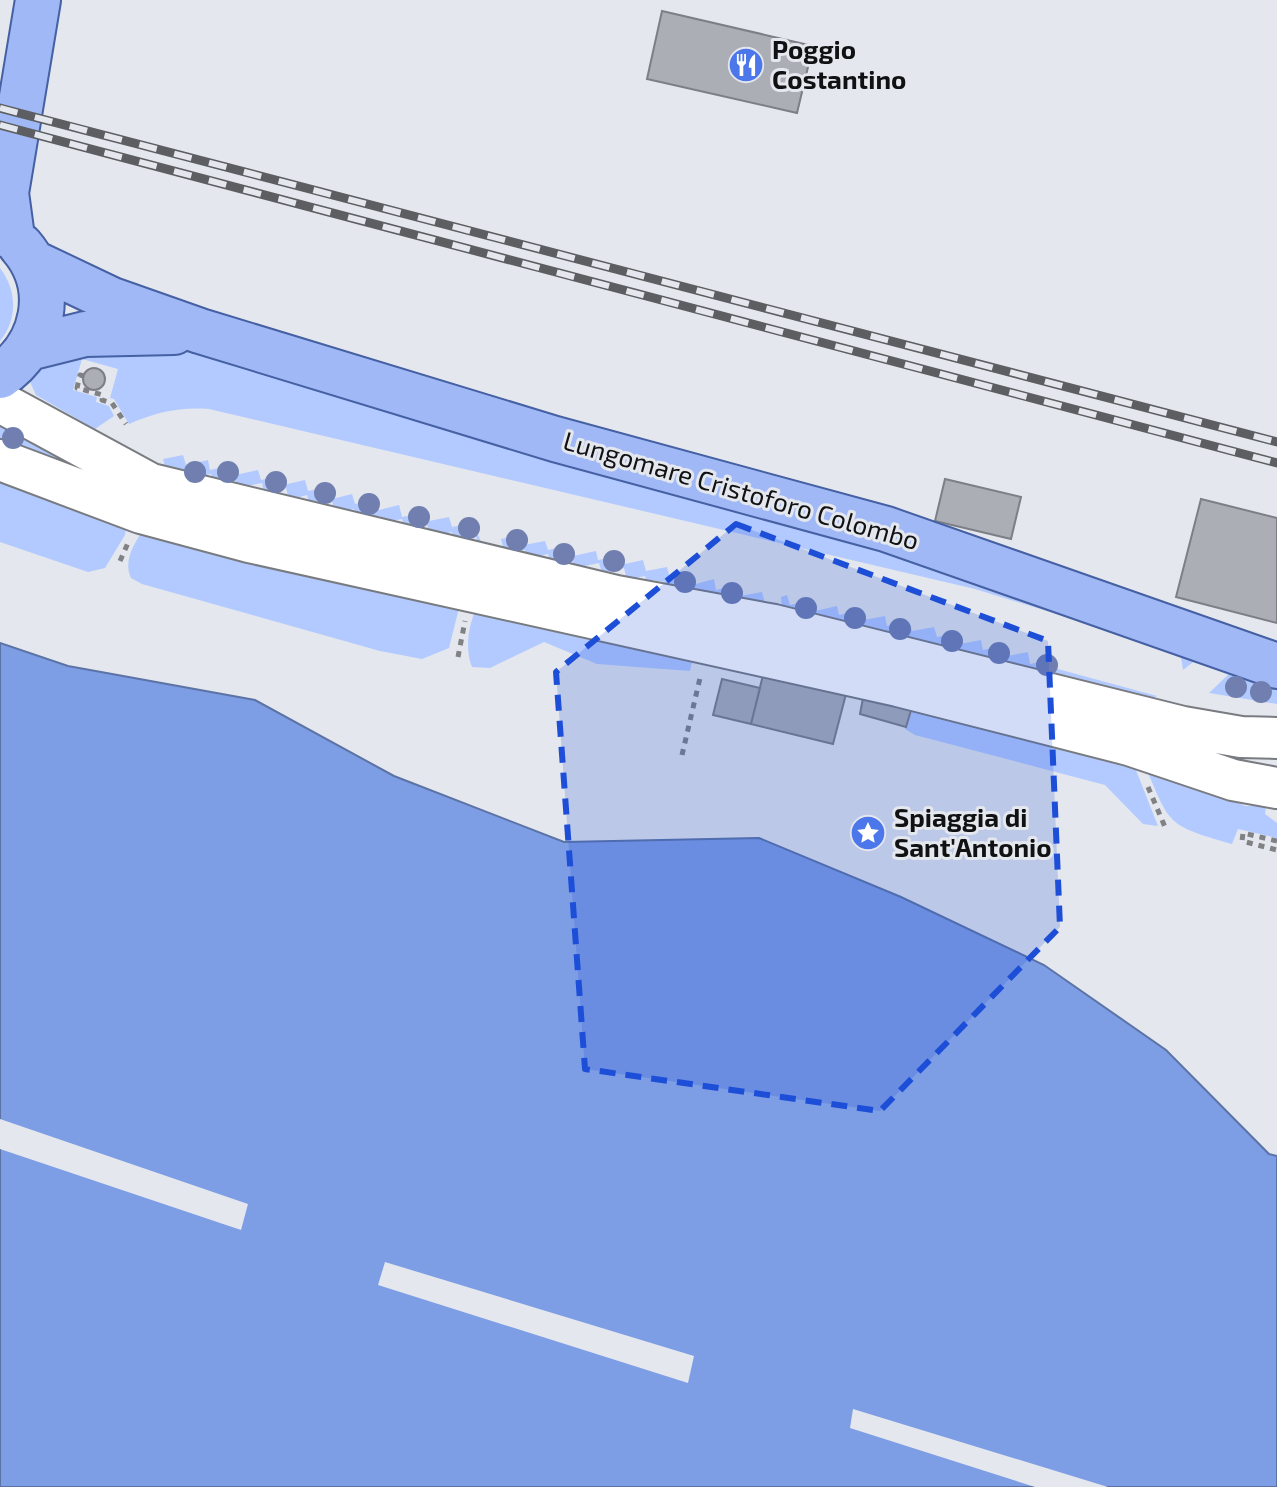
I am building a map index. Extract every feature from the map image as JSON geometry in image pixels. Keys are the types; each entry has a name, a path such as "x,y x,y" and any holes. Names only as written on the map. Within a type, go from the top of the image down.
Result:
{"main road":[{"path":"0,99 32,0"},
{"path":"15,362 39,328 42,305 40,283 15,243 6,193 38,0"},
{"name":"Lungomare Cristoforo Colombo","path":"15,243 112,300 200,331 555,439 886,529 1277,666"},
{"name":"Lungomare Cristoforo Colombo","path":"15,362 85,334 200,331"}],"street":[{"path":"0,402 151,484 616,596 774,625 1183,727 1241,737 1277,738"},
{"path":"0,460 141,513 249,542 467,593 773,654 1276,791"}],"path":[{"path":"84,376 80,375 77,388 103,395 102,400 112,403 126,424"},
{"path":"458,657 467,593"},
{"path":"682,755 700,678 713,681"},
{"path":"1132,751 1165,827"},
{"path":"1277,841 1243,833 1242,841 1277,850"}],"highlighted area":[{"path":"736,524 1048,641 1060,927 880,1111 585,1069 556,672"}],"shaded area":[{"path":"0,268 10,286 13,304 10,323 0,341"},
{"path":"130,346 208,352 415,420 890,553 1077,616 1076,620 975,589 209,409 168,411 129,424 114,399 110,398 118,369 82,359 73,390 97,397 96,402 109,406 114,416 95,429 36,395 27,375 29,366"},
{"path":"0,421 100,478 0,440"},
{"path":"183,455 186,465 208,460 210,470 233,465 235,475 258,470 261,480 280,476 283,485 305,480 308,491 329,487 332,499 352,494 355,504 376,500 379,510 399,505 402,517 422,513 424,522 449,517 452,527 473,523 482,544 478,545 476,536 454,540 452,532 430,537 427,525 405,530 402,519 382,523 380,516 357,521 354,509 335,512 332,501 310,506 307,495 289,500 286,488 264,493 262,483 237,488 235,479 214,484 211,474 190,478 187,470 167,474 163,459"},
{"path":"0,469 127,517 125,535 105,568 88,572 0,542"},
{"path":"148,523 459,608 449,648 422,659 380,651 142,584 131,578 128,564 132,549"},
{"path":"521,535 524,545 545,541 548,550 571,545 573,556 596,551 598,560 618,556 620,565 643,560 646,571 667,567 670,578 689,574 692,585 714,579 716,590 737,585 740,596 762,592 765,603 653,580 651,587 648,587 645,576 627,580 624,568 602,573 599,563 575,568 572,560 551,564 548,554 527,559 525,550 505,554 501,539"},
{"path":"787,595 790,605 812,600 815,611 837,606 839,615 861,610 863,620 885,616 887,626 909,622 912,631 934,627 937,637 958,633 960,644 981,640 983,650 1005,645 1007,656 1028,652 1030,664 1052,659 1054,668 1157,696 1153,698 782,609 781,597"},
{"path":"479,603 695,648 690,671 597,664 544,642 490,668 472,667 468,652 469,635"},
{"path":"0,643 68,666 255,700 394,776 564,842 759,838 901,897 1044,965 1166,1050 1269,1154 1277,1156 1277,1487 0,1487"},
{"path":"1180,650 1277,686 1277,704 1209,693 1231,672 1197,659 1183,670"},
{"path":"915,697 1130,755 1158,826 1143,824 1105,785 915,735 905,729"},
{"path":"1142,759 1245,806 1254,806 1267,796 1265,814 1277,823 1277,838 1238,829 1232,844 1180,825 1158,797"}],"pier":[{"path":"0,1119 248,1204 241,1230 0,1149"},
{"path":"385,1262 694,1356 688,1383 378,1285"},
{"path":"853,1409 1108,1487 1035,1487 850,1428"}],"building":[{"path":"662,11 813,46 797,113 647,79"},
{"path":"90,368 98,368 105,379 98,390 90,390 83,383 83,375"},
{"path":"945,479 1021,497 1011,539 935,521"},
{"path":"1201,499 1277,518 1277,623 1176,597"},
{"path":"763,675 846,694 833,744 751,724"},
{"path":"722,679 760,688 751,724 713,715"},
{"path":"915,697 906,727 860,714 863,698"}],"railway":[{"path":"0,108 1277,442"},
{"path":"0,125 1277,463"}],"place":[{"name":"Poggio Costantino","path":"746,65"},
{"name":"Spiaggia di Sant'Antonio","path":"868,833"}]}
